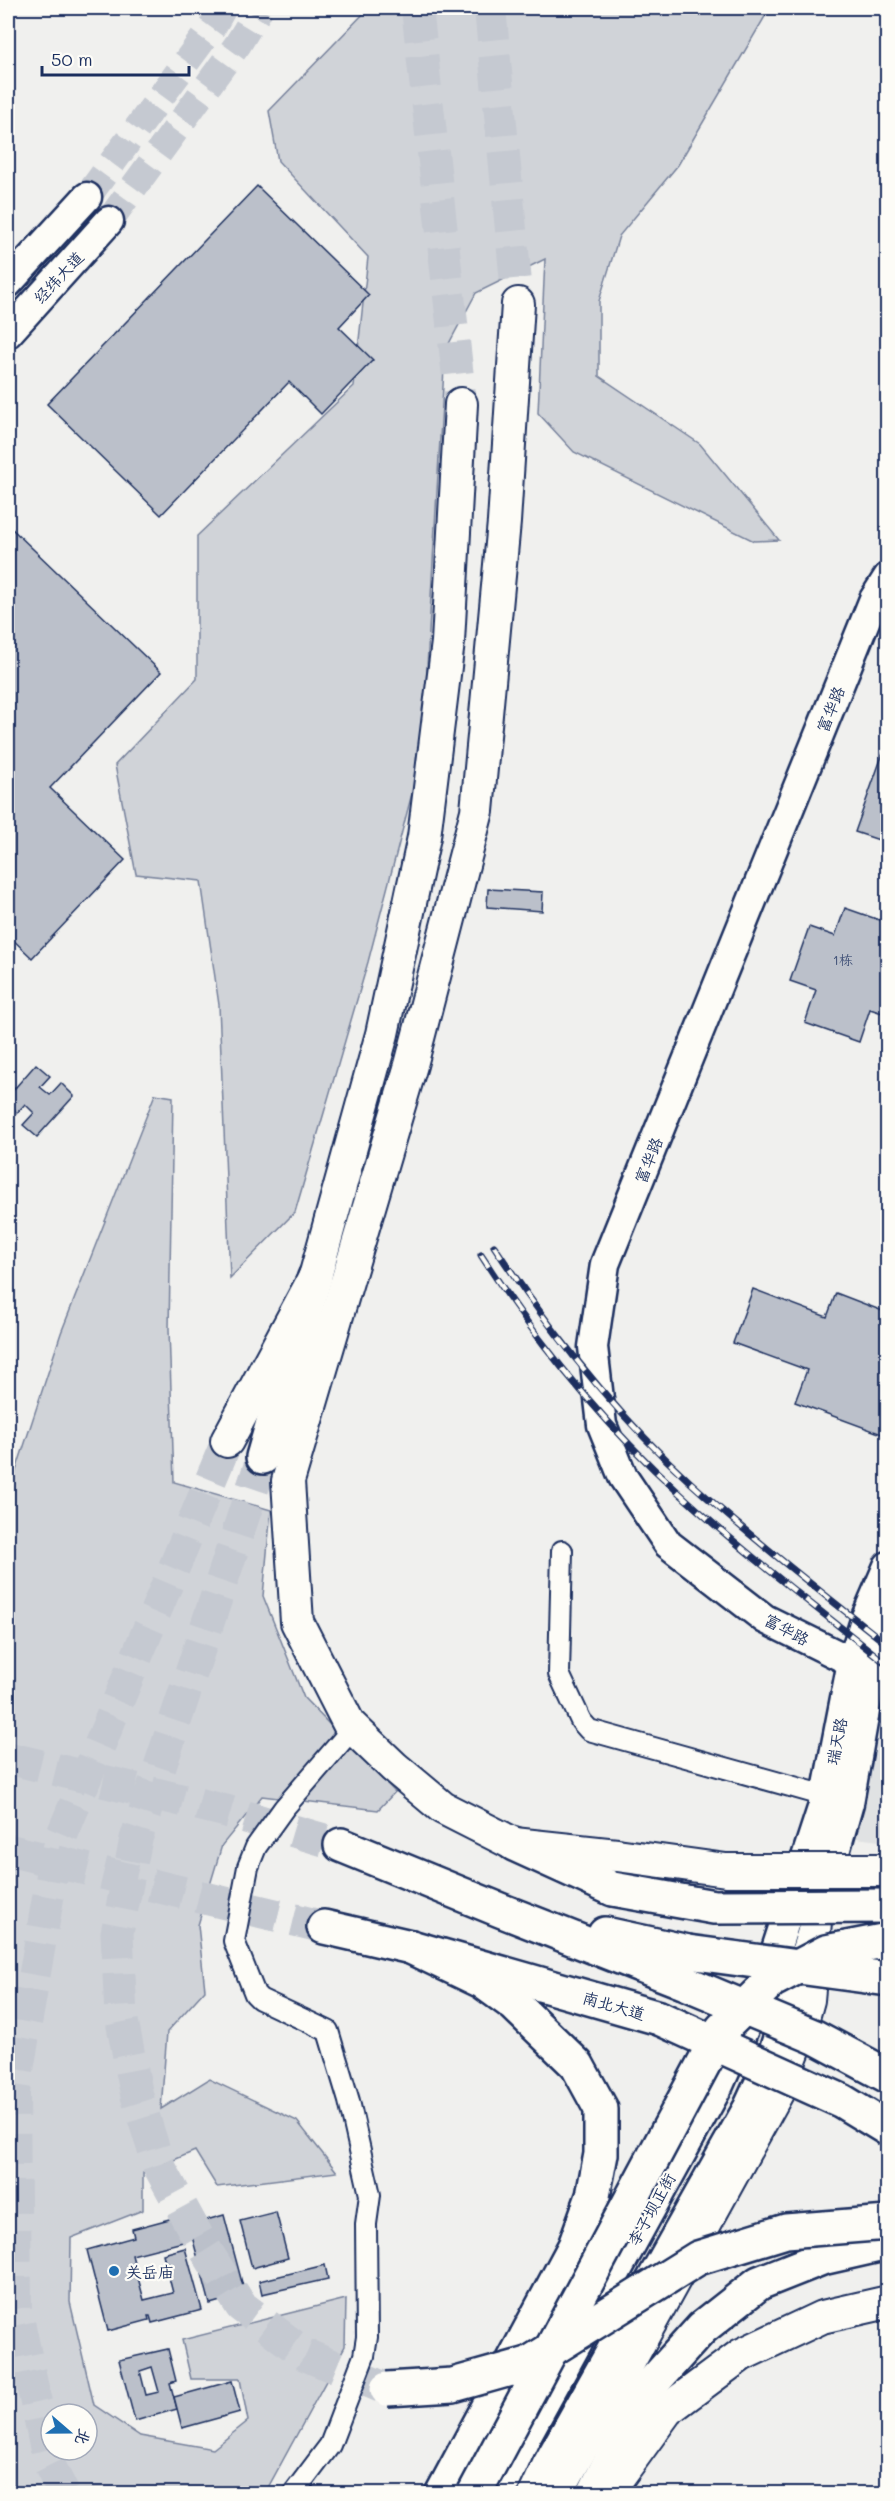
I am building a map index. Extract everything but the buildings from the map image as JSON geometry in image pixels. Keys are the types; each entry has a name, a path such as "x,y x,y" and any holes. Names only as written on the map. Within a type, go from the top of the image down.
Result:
{"highway":[{"path":"263,1457 315,1277"},
{"path":"514,1844 613,1888 714,1907 888,1906"},
{"path":"341,1845 500,1910 684,1966 888,2076"},
{"name":"南北大道","path":"324,1927 411,1947 659,2018 842,2101 888,2129"},
{"path":"474,2493 722,2029 771,1981 826,1952 888,1940"},
{"path":"411,1947 482,1981 514,2005 577,2065 600,2109 602,2154 593,2196 575,2246 442,2493"},
{"path":"684,1966 888,1979"},
{"path":"387,2389 453,2385 528,2364 698,2258 786,2231 888,2223"},
{"path":"594,2493 646,2390 702,2328 759,2283 822,2258 888,2243"}],"main road":[{"name":"经纬大道","path":"8,283 87,197"},
{"name":"经纬大道","path":"8,333 109,221"},
{"path":"518,304 504,522 477,811 411,1065 288,1481 297,1622 353,1728 394,1767 443,1808 514,1844 726,1869 888,1870"},
{"path":"227,1441 315,1277 382,1034 424,837 448,642 461,404"},
{"name":"富华路","path":"870,1669 765,1619 668,1544 623,1477 602,1425 592,1347 605,1264 883,597"},
{"name":"瑞天路","path":"801,1919 849,1803 870,1669 866,1617 888,1566"},
{"name":"瑞天路","path":"801,1919 826,1796 870,1669 888,1628"},
{"path":"556,2493 778,2091 795,2047 808,2000 801,1919"},
{"name":"李子坝正街","path":"500,2493 527,2435 719,2085 766,1980 801,1919"},
{"name":"李子坝正街","path":"533,2493 547,2464 748,2107 772,2055 801,1919"},
{"path":"606,2493 667,2410 741,2355 822,2317 888,2302"}],"street":[{"path":"562,1551 559,1674 581,1721 590,1730 826,1796"},
{"path":"293,2493 330,2445 364,2356 367,2337 366,2224 370,2195 350,2101 328,2031 260,1999 255,1994 234,1941 248,1867 256,1847 284,1808 353,1728"}],"shaded area":[{"path":"369,8 770,8 678,165 619,236 599,301 599,376 700,444 779,540 754,541 574,452 538,413 545,259 476,293 445,351 422,755 368,962 295,1212 230,1278 219,1005 201,881 136,874 115,765 197,679 197,536 354,386 368,257 278,161 269,111"},
{"path":"155,1094 173,1097 169,1329 174,1482 271,1510 263,1596 304,1698 395,1792 378,1810 262,1796 222,1845 198,1925 205,1990 167,2032 161,2109 209,2079 297,2121 337,2172 217,2187 195,2151 143,2173 143,2210 71,2238 70,2302 93,2402 39,2402 39,2462 99,2462 99,2408 140,2436 213,2449 248,2421 240,2379 191,2379 182,2340 346,2299 345,2346 265,2493 8,2494 8,1495 61,1333"},
{"path":"887,1708 887,1842 856,1838"}],"tunnel":[{"path":"87,197 214,24 223,8"},
{"path":"109,221 238,44 260,8"},
{"path":"417,8 461,404"},
{"path":"490,8 518,304"},
{"path":"64,2494 49,2464 16,2308 14,2092 57,1847 227,1441"},
{"path":"263,1457 136,1839 117,1933 121,2016 137,2096 159,2166 200,2241 241,2306 306,2355 387,2389"},
{"path":"8,1758 226,1811 341,1845"},
{"path":"8,1850 324,1927"}],"railway":[{"path":"494,1246 561,1340 636,1429 691,1483 739,1525 888,1645"},
{"path":"481,1255 548,1350 623,1438 678,1492 729,1537 888,1665"}],"place":[{"name":"关岳庙","path":"114,2271"}]}
